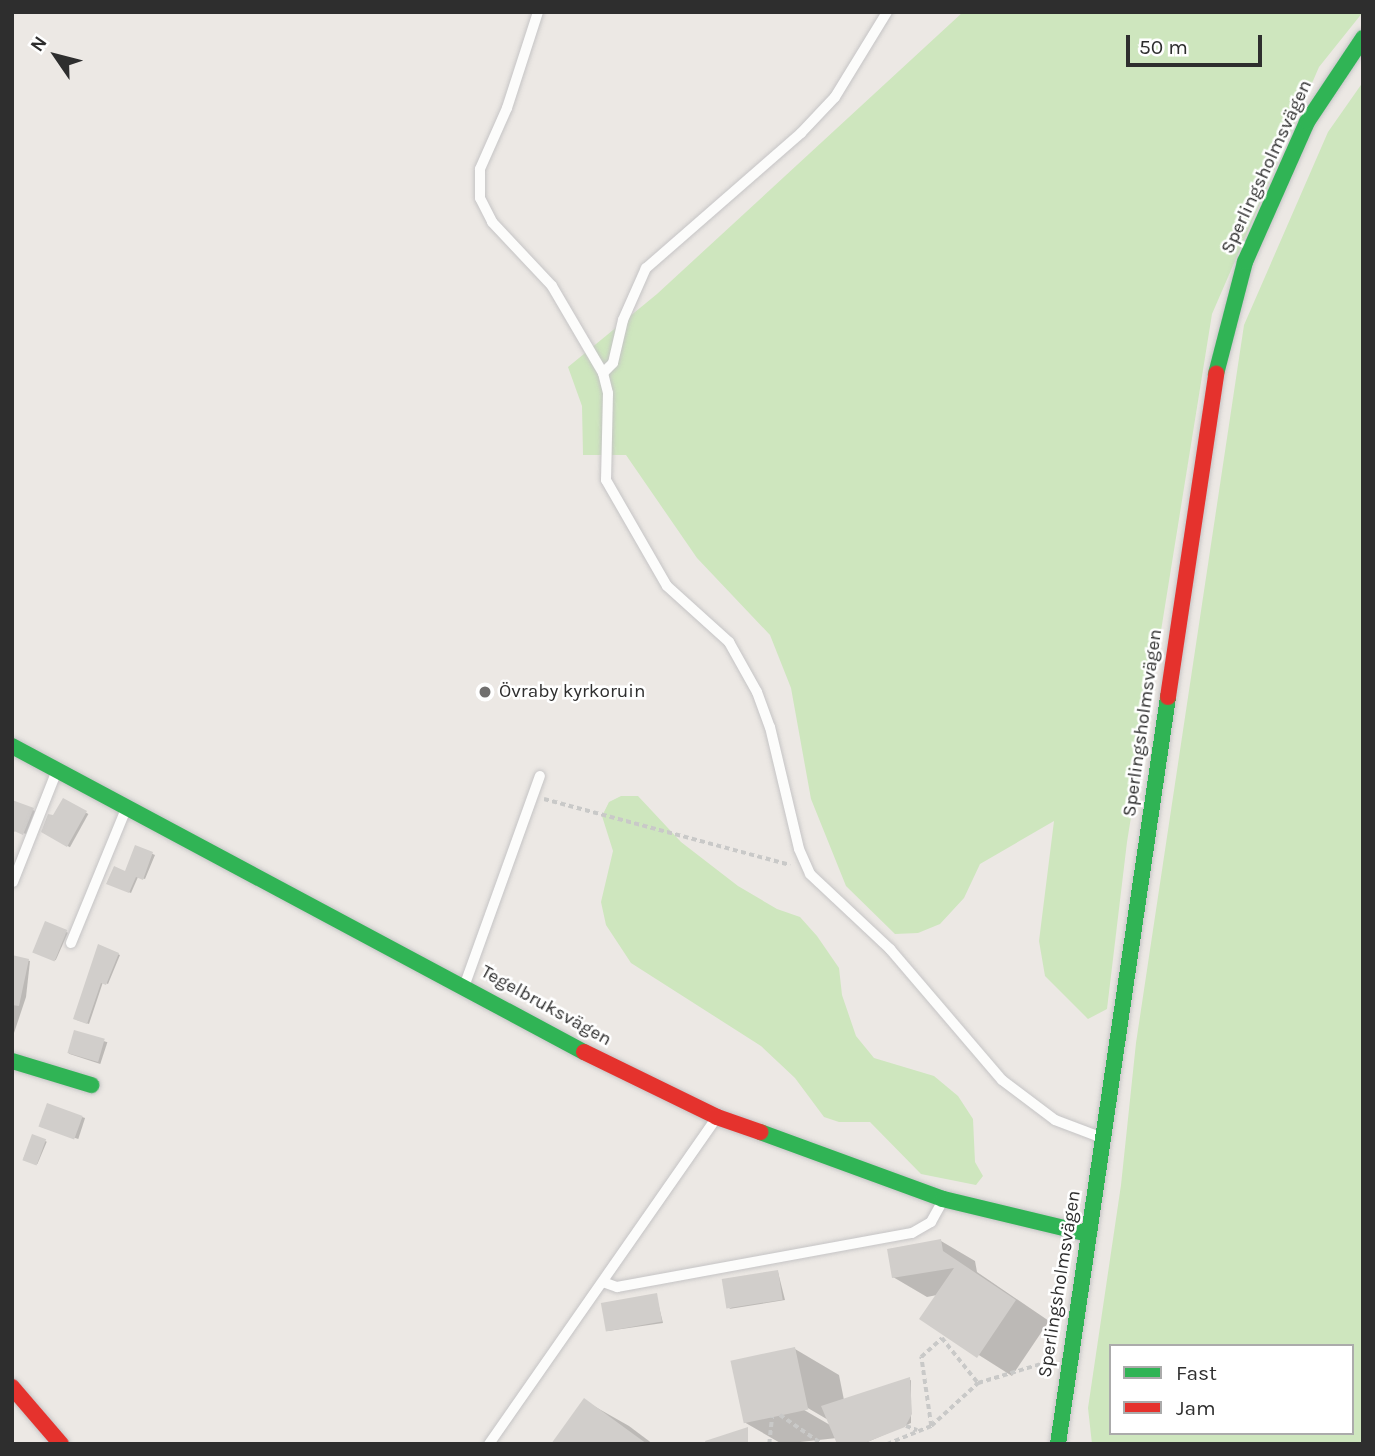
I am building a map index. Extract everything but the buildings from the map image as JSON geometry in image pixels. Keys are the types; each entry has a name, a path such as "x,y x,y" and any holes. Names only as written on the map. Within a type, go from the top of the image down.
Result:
{"main road":[{"name":"Sperlingsholmsvägen","path":"1058,1444 1188,545 1230,308 1245,262 1307,122 1363,38"},
{"name":"Tegelbruksvägen","path":"12,746 464,985 603,1062 717,1117 943,1199 1088,1234"},
{"path":"12,1061 91,1085"},
{"path":"12,1387 61,1444"}],"lane":[{"path":"538,12 507,108 480,169 480,198 492,222 552,286 603,373 608,393 606,480 667,586 729,642 757,692 809,870 890,948 1002,1080 1055,1120 1104,1138"},
{"path":"603,373 613,363 623,320 646,268 801,133 835,97 887,12"},
{"path":"13,882 57,770"},
{"path":"464,985 540,776"},
{"path":"71,943 127,807"},
{"path":"489,1444 717,1117"},
{"path":"603,1282 617,1287 912,1233 931,1222 943,1199"}],"path":[{"path":"533,796 809,870"},
{"path":"931,1426 921,1357 942,1338 978,1382"},
{"path":"887,1444 931,1426 978,1382 1057,1359"},
{"path":"780,1415 822,1444"},
{"path":"769,1444 772,1417"},
{"path":"906,1426 919,1431"}],"green space":[{"path":"963,12 1363,12 1319,67 1212,314 1127,842 1107,1009 1088,1019 1045,976 1039,941 1054,821 980,864 964,898 940,924 918,933 895,934 846,886 811,799 791,688 770,635 697,558 626,455 583,455 582,406 568,367 657,294"},
{"path":"1363,82 1363,1444 1092,1444 1088,1408 1121,1185 1136,1043 1244,325 1328,132"},
{"path":"621,796 638,796 681,842 738,886 777,909 800,917 839,968 842,995 856,1036 874,1058 934,1076 958,1096 973,1119 975,1162 983,1176 976,1185 921,1174 870,1122 839,1122 824,1117 795,1078 761,1046 631,963 606,925 601,902 613,851 602,816 609,802"}],"traffic: fast":[{"path":"1216,374 1245,262 1307,122 1363,38"},
{"path":"1058,1444 1168,697"},
{"path":"12,746 584,1052"},
{"path":"12,1061 91,1085"},
{"path":"760,1132 943,1199 1089,1234"}],"traffic: jam":[{"path":"1168,697 1216,374"},
{"path":"584,1052 717,1117 760,1132"},
{"path":"12,1387 61,1444"}],"place":[{"name":"Övraby kyrkoruin","path":"485,692"}]}
